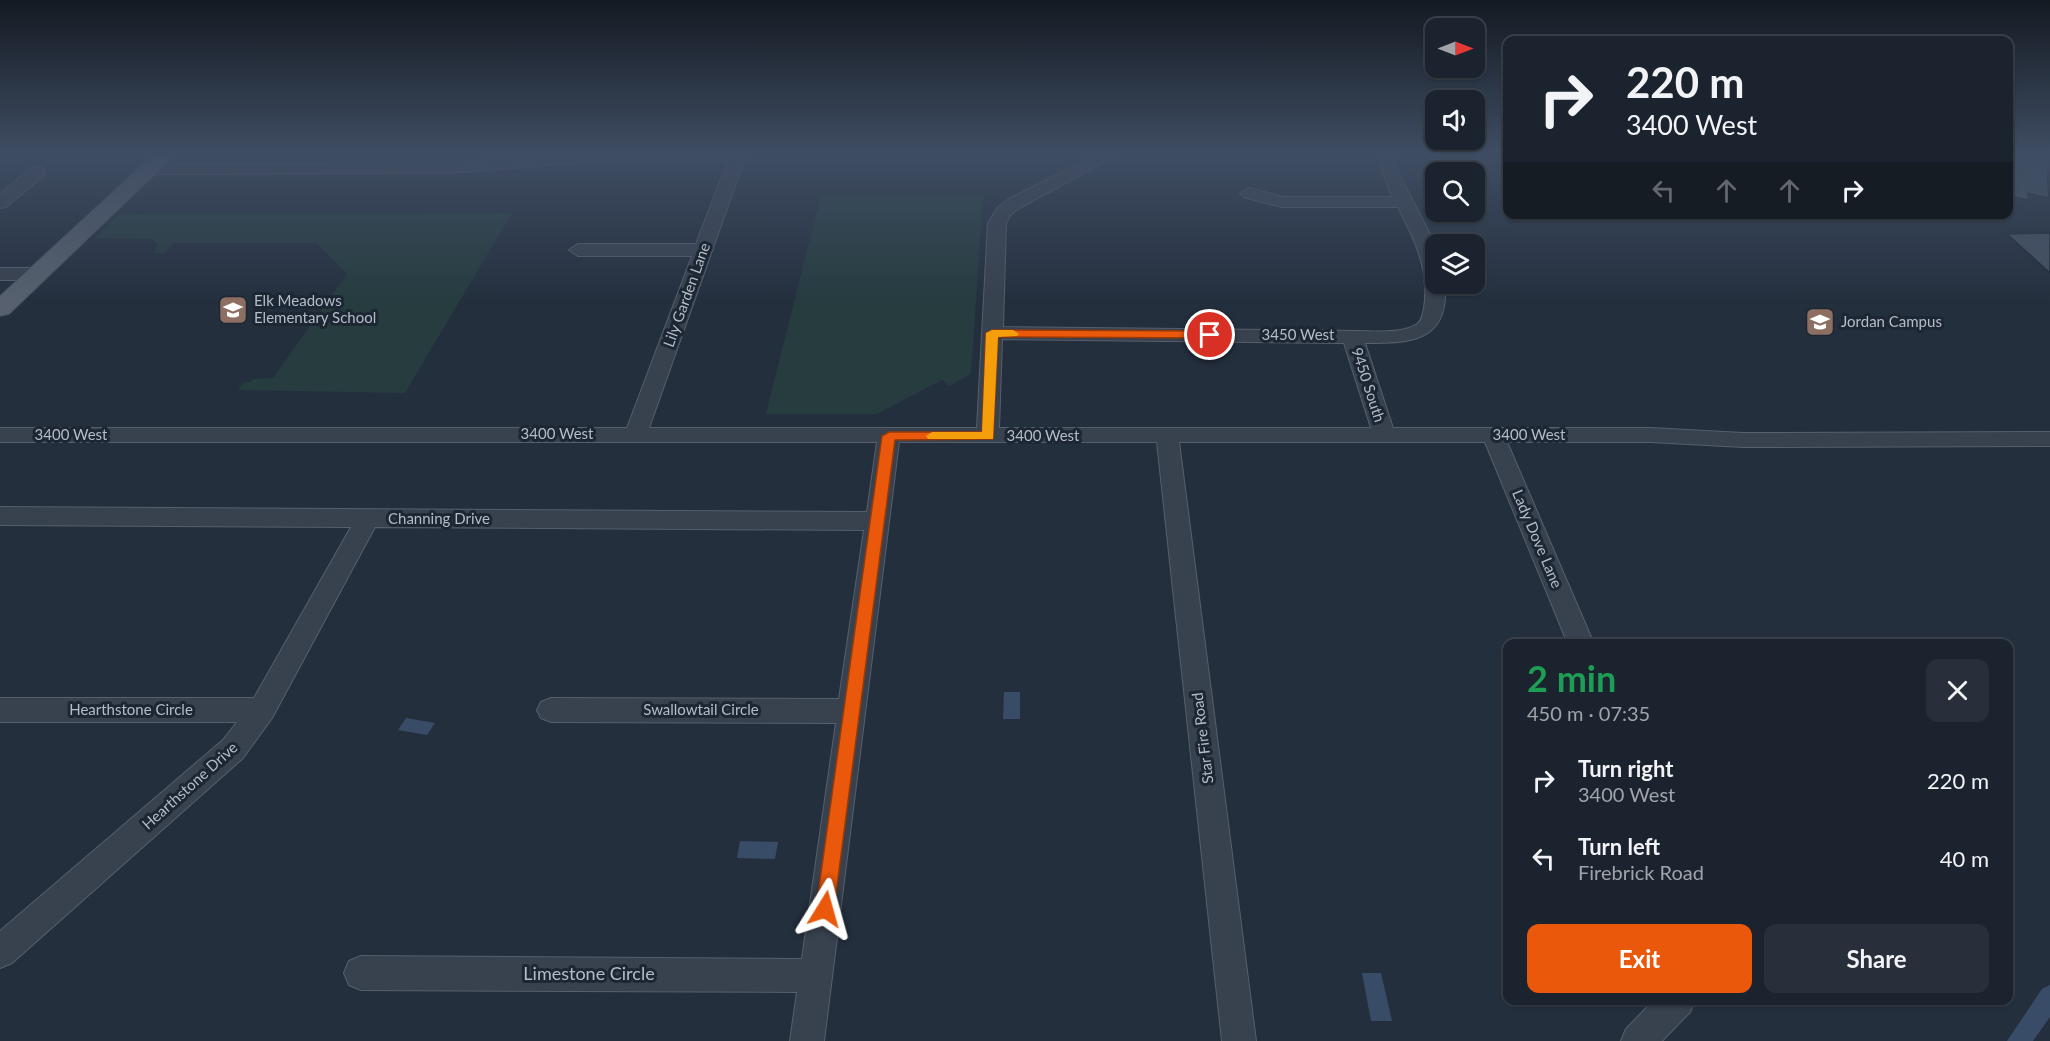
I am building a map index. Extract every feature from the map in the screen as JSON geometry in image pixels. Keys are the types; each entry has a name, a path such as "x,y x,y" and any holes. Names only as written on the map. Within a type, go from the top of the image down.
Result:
{"main road":[{"path":"0,309 113,204"}],"street":[{"name":"Lily Garden Lane","path":"636,434 720,204"},
{"path":"988,436 996,229 1000,217 1013,204"},
{"name":"3450 West","path":"992,333 1352,336 1400,335 1423,329 1432,317 1434,271 1423,234 1406,204"},
{"path":"578,250 703,250"},
{"path":"0,274 38,274"},
{"name":"9450 South","path":"1352,336 1384,435"},
{"name":"3400 West","path":"0,435 1651,435 1743,440 2050,439"},
{"name":"Star Fire Road","path":"1167,435 1239,1041"},
{"name":"Lady Dove Lane","path":"1493,435 1579,639"},
{"path":"807,1041 889,436"},
{"name":"Channing Drive","path":"0,516 877,521"},
{"name":"Hearthstone Drive","path":"0,952 224,757 250,728 368,518"},
{"name":"Hearthstone Circle","path":"0,710 262,710"},
{"name":"Swallowtail Circle","path":"550,710 852,711"},
{"name":"Limestone Circle","path":"361,973 816,976"},
{"path":"1638,1041 1673,1005"}],"green space":[{"path":"819,204 982,204 971,374 949,386 942,380 877,414 766,414"},
{"path":"512,213 405,393 238,390 243,383 253,379 273,378 347,274 316,243 174,243 165,253 153,253 158,244 150,239 95,238 120,214"}],"water":[{"path":"1004,692 1020,692 1020,719 1003,719"},
{"path":"406,718 435,723 427,735 398,730"},
{"path":"740,841 778,842 775,859 737,858"},
{"path":"1362,973 1381,973 1392,1021 1371,1021"}],"building":[{"path":"2050,233 2050,273 2007,234"}],"waterway":[{"path":"2019,1041 2050,997"}],"slow traffic":[{"path":"932,436 988,436 992,333 1013,334"}],"place":[{"name":"Elk Meadows Elementary School","path":"233,310"},
{"name":"Jordan Campus","path":"1820,322"}],"route":[{"path":"825,909 889,436 988,436 992,333 1210,335"}]}
